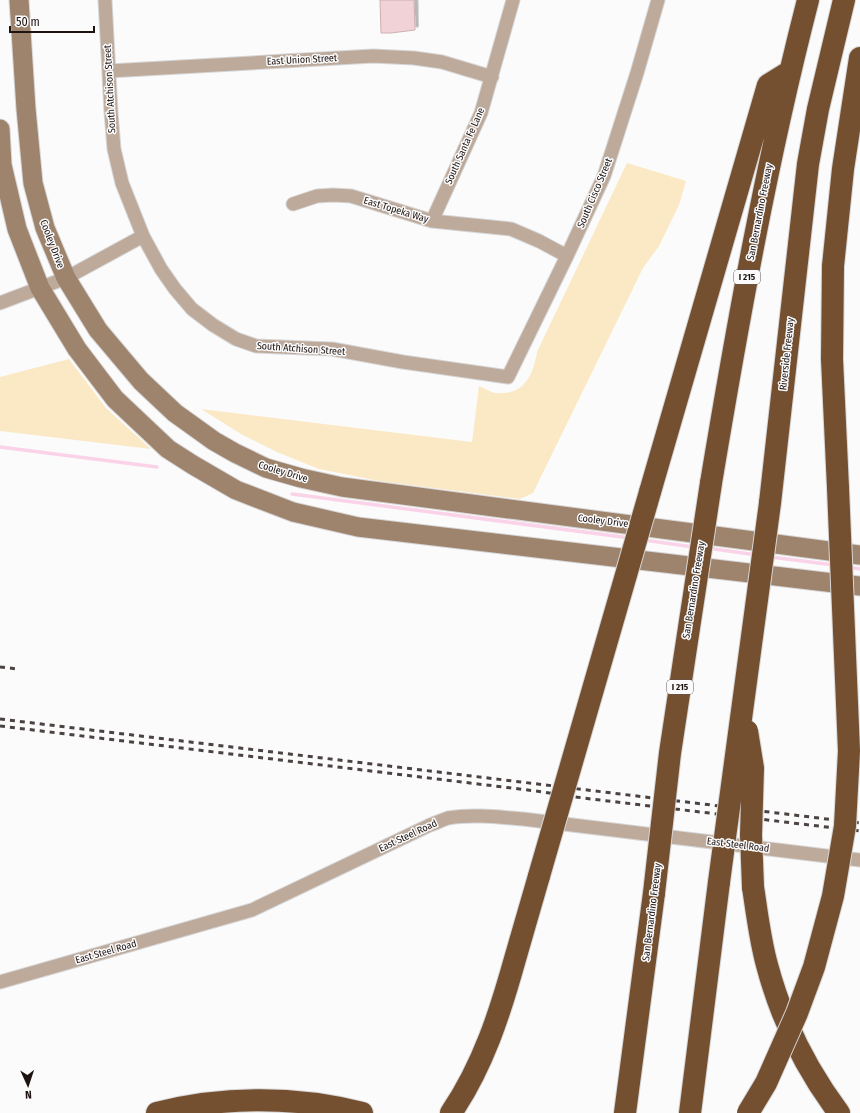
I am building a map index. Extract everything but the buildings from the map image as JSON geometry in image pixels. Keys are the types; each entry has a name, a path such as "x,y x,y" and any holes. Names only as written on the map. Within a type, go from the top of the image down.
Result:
{"highway":[{"name":"I 215","path":"789,72 808,0"},
{"name":"Riverside Freeway","path":"743,710 770,503 808,164 818,109 844,0"},
{"path":"748,1113 766,1083 797,1014 814,967 833,896 844,826 849,751 832,359 833,266 843,169 860,58"},
{"name":"San Bernardino Freeway","path":"625,1113 654,893 674,724 711,483 746,286 789,72"},
{"path":"450,1113 472,1077 491,1036 510,977 768,85 789,72"},
{"path":"690,1113 719,882 743,710"},
{"path":"743,710 753,768 751,841 753,887 767,965 781,1008 799,1051 827,1098 839,1113"},
{"path":"157,1113 214,1103 262,1100 311,1103 362,1113"}],"street":[{"name":"Cooley Drive","path":"19,0 26,108 33,183 45,228 66,278 98,330 141,381 175,413 214,441 266,468 342,488 860,555"},
{"name":"South Atchison Street","path":"105,0 114,149 122,183 143,236 161,269 192,309 213,325 236,339 256,346 332,349 403,362 508,377"},
{"name":"South Santa Fe Lane","path":"432,221 481,113 513,0"},
{"name":"South Cisco Street","path":"508,377 604,176 637,73 658,0"},
{"name":"East Union Street","path":"109,71 372,56 414,58 442,62 492,77"},
{"path":"0,129 2,165 17,229 40,288 76,349 115,399 168,449 193,466 236,490 293,512 358,527 860,586"},
{"name":"East Topeka Way","path":"293,204 317,196 351,196 432,221 511,229 539,241 567,256"},
{"path":"0,303 66,278 143,236"},
{"name":"East Steel Road","path":"0,982 252,910 430,825 447,819 490,816 523,819 860,860"}],"shaded area":[{"path":"627,163 686,181 679,205 659,246 643,268 533,493 520,499 379,481 319,469 277,452 241,434 201,409 472,442 479,386 494,393 503,393 518,389 528,380 534,366 537,352"},
{"path":"69,359 106,408 151,449 0,431 0,377"}],"waterway":[{"path":"0,447 157,467"},
{"path":"292,494 630,538"},
{"path":"644,540 693,547"},
{"path":"707,548 757,555"},
{"path":"771,557 834,565"},
{"path":"848,567 860,569"}],"railway":[{"path":"0,667 18,669"},
{"path":"0,719 860,823"},
{"path":"0,726 860,831"}]}
